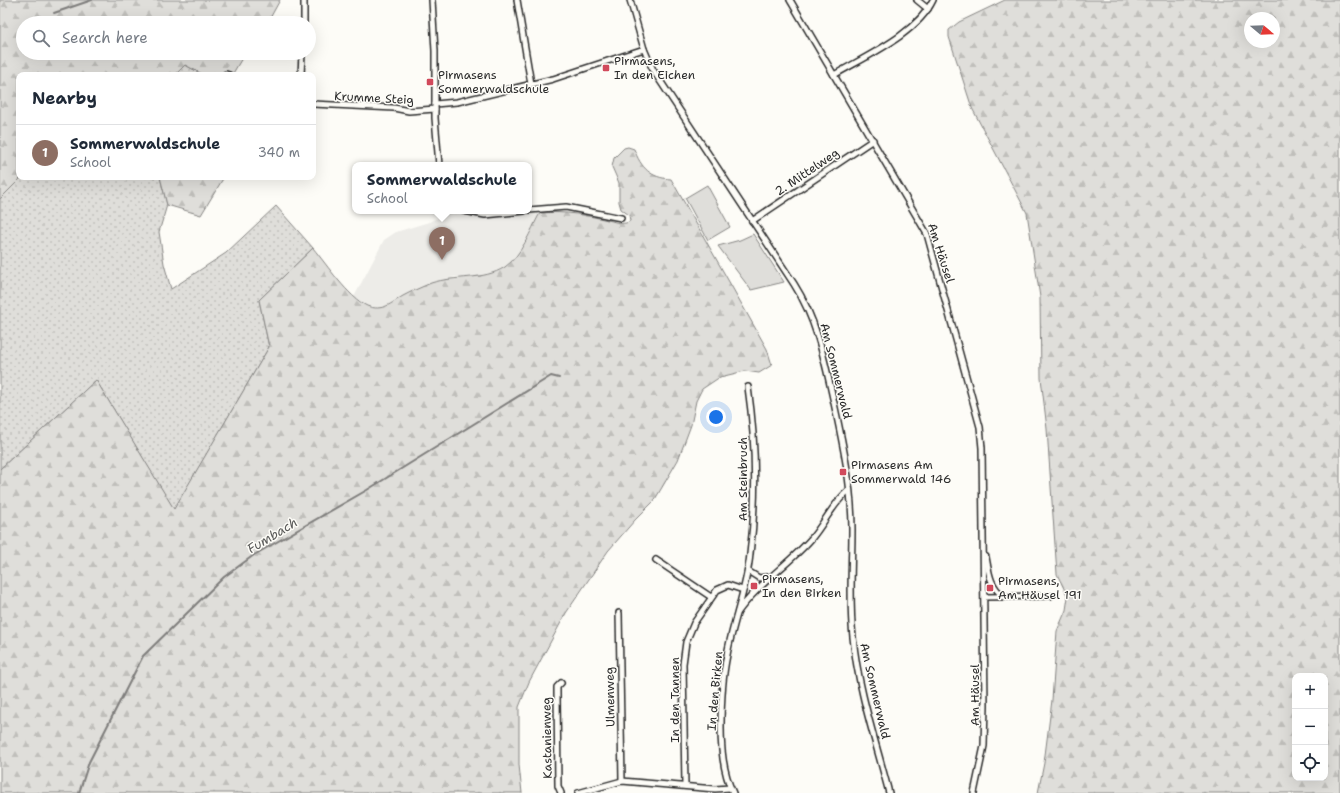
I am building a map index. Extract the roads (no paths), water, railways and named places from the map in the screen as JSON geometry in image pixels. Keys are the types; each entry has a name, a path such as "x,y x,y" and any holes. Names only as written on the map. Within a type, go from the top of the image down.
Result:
{"street":[{"path":"304,0 304,16"},
{"path":"432,0 435,51 435,106 439,162"},
{"path":"517,0 531,84"},
{"name":"Am Sommerwald","path":"630,0 644,49 653,70 664,89 798,289 811,317 828,374 839,425 849,490 852,528 851,612 854,648 863,692 890,793"},
{"name":"Am Häusel","path":"790,0 927,234 980,426 985,728 980,766 974,793"},
{"path":"917,0 928,9"},
{"path":"834,74 900,35 917,22 928,9 933,0"},
{"name":"Krumme Steig","path":"316,104 394,108 409,111 457,102 577,72 644,49"},
{"path":"301,72 302,60"},
{"name":"2. Mittelweg","path":"752,221 873,140"},
{"path":"532,210 566,207 621,218"},
{"path":"480,214 495,214"},
{"name":"Am Steinbruch","path":"737,614 748,571 754,516 756,474 748,387"},
{"name":"In den Birken","path":"731,791 722,753 721,713 726,662 737,614 751,595 768,577 810,540 841,498 849,490"},
{"name":"Am Häusel","path":"983,544 990,579 996,590 1004,597"},
{"path":"656,560 712,597"},
{"path":"748,571 758,578 768,577"},
{"name":"In den Tannen","path":"685,786 684,652 694,623 717,590 724,586 743,590"},
{"path":"984,597 1050,596"},
{"name":"Ulmenweg","path":"619,613 622,781"},
{"name":"Kastanienweg","path":"561,683 557,687 557,693 558,786 561,793"},
{"path":"578,793 622,781 685,786 705,791 731,791"}],"waterway":[{"path":"54,13 92,0"},
{"name":"Fumbach","path":"79,793 89,762 143,656 224,577 254,555 367,490 551,376 559,378"}],"place":[{"name":"Pirmasens, In den Eichen","path":"606,68"},
{"name":"Pirmasens Sommerwaldschule","path":"430,82"},
{"name":"Sommerwaldschule","path":"442,260"},
{"name":"Pirmasens Am Sommerwald 146","path":"843,472"},
{"name":"Pirmasens, In den Birken","path":"754,586"},
{"name":"Pirmasens, Am Häusel 191","path":"990,588"}]}
